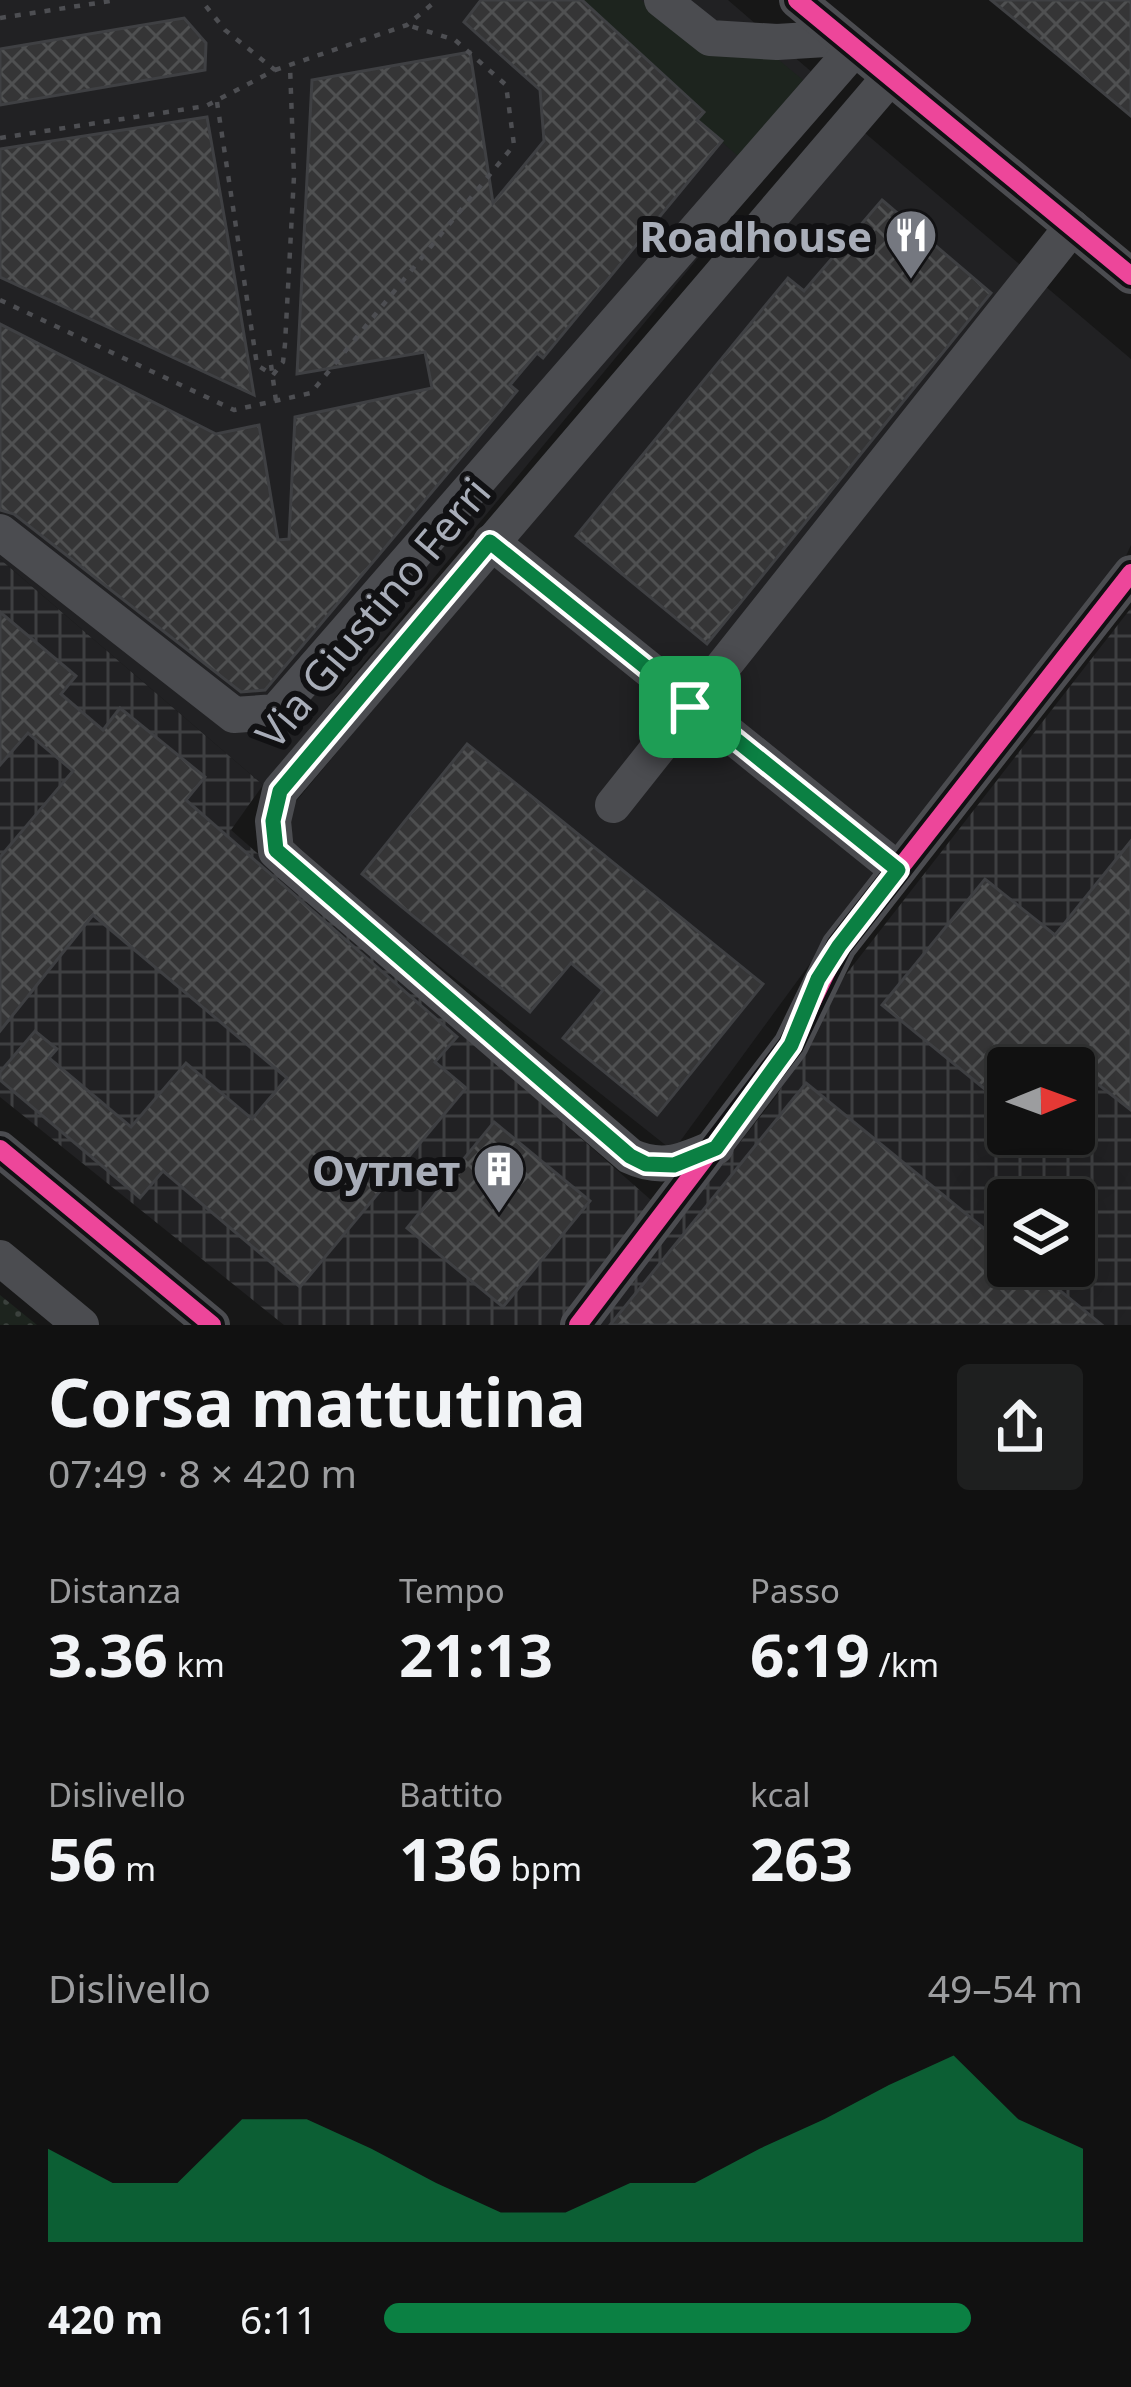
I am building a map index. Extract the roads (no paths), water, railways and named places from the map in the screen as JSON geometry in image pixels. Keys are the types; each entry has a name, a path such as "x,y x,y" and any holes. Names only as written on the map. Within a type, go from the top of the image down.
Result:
{"street":[{"path":"662,0 710,38 849,43"},
{"path":"796,0 1131,276"},
{"path":"0,532 234,716 276,712 849,43"},
{"name":"Via Giustino Ferri","path":"716,1148 674,1165 646,1164 630,1156 276,850 273,821 280,791 890,77"},
{"path":"613,805 1072,226"},
{"path":"490,542 898,870"},
{"path":"578,1325 791,1045 818,979 839,946 1131,573"},
{"path":"0,1149 212,1325"},
{"path":"0,1258 81,1325"}],"place":[{"name":"Roadhouse","path":"911,281"},
{"name":"Оутлет","path":"499,1215"}]}
